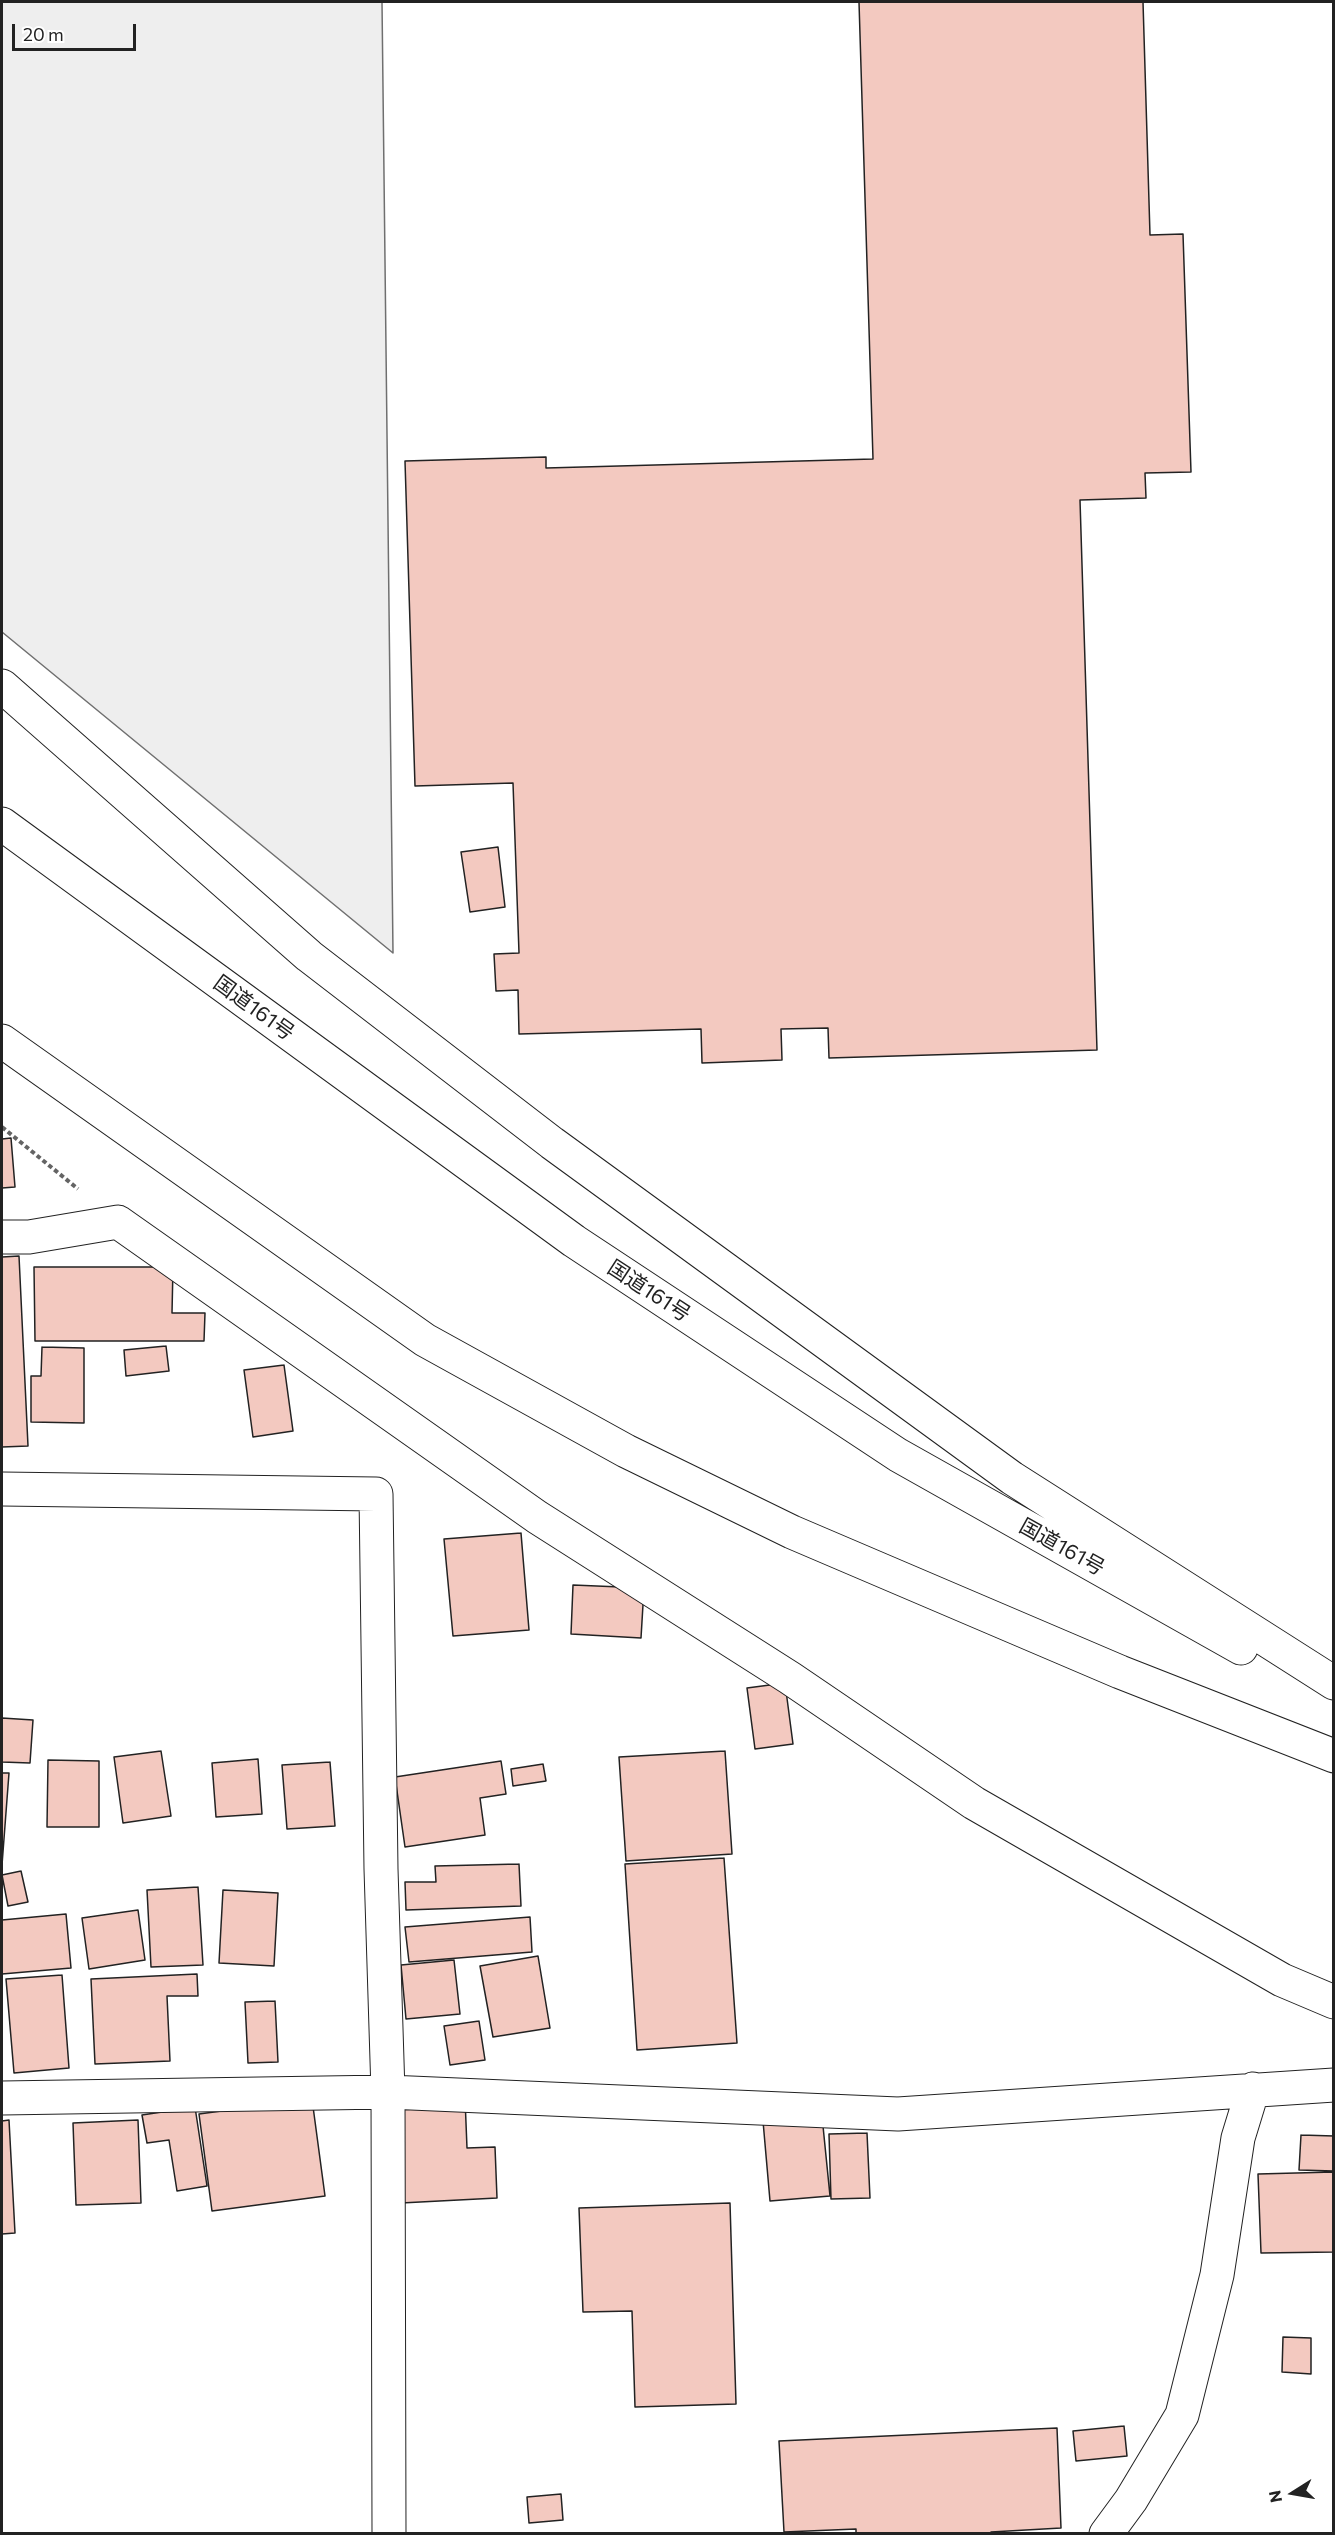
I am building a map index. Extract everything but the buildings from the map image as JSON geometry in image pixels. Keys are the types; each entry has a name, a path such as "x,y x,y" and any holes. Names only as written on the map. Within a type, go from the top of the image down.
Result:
{"main road":[{"path":"2,686 309,956 552,1143 1012,1478 1334,1683"},
{"name":"国道161号","path":"2,824 574,1241 898,1455 1334,1701"},
{"path":"2,1041 425,1340 626,1451 792,1532 1120,1671 1334,1756"},
{"path":"2,1237 29,1236 118,1221 537,1517 790,1678 974,1803 1282,1980 1334,2002"},
{"path":"2,1489 376,1494 381,1869 388,2092 389,2534"},
{"path":"2,2098 388,2092 898,2114 1334,2085"},
{"path":"1106,2534 1131,2500 1182,2415 1217,2275 1238,2138 1253,2089"}],"path":[{"path":"2,1127 118,1221"}],"shaded area":[{"path":"2,2 382,2 393,953 2,632"}]}
